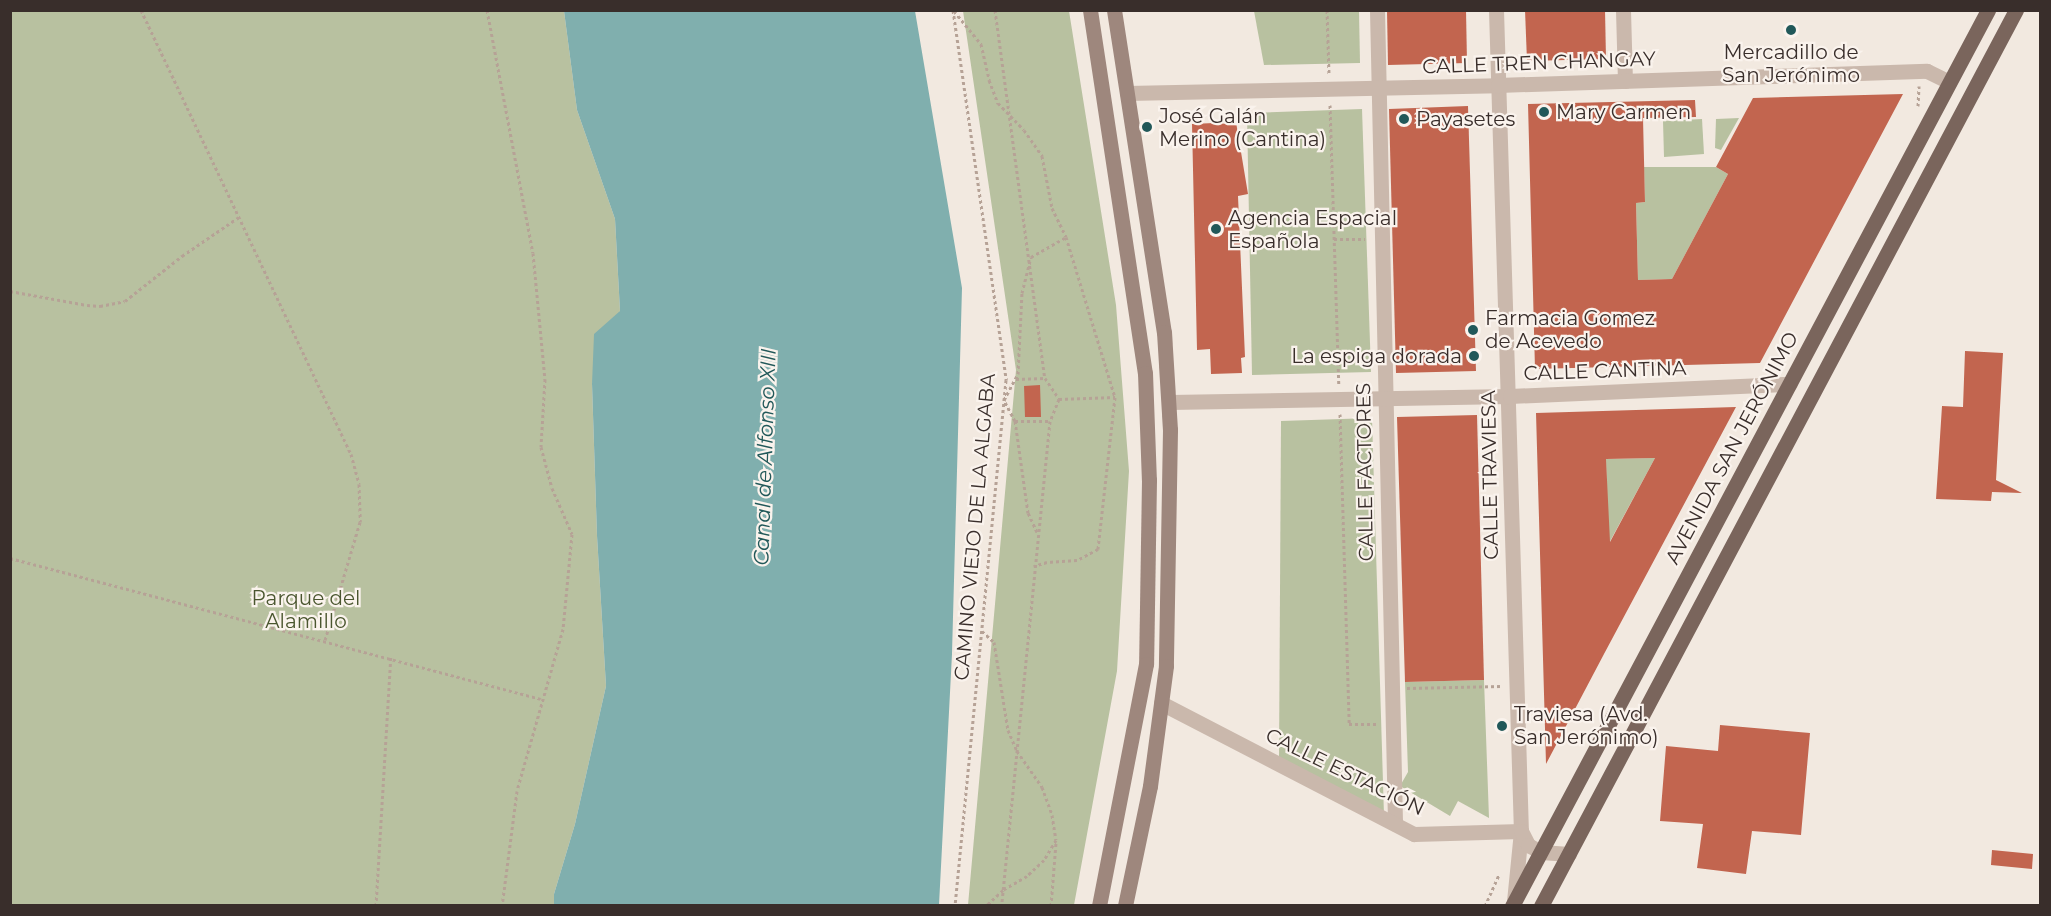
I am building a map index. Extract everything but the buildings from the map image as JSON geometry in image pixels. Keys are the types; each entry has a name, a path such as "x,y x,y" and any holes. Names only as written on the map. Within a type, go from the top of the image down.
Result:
{"main road":[{"path":"1090,10 1143,361 1149,480 1146,664 1099,906"},
{"path":"1114,10 1164,332 1170,402 1166,666 1150,786 1125,906"},
{"name":"AVENIDA SAN JERÓNIMO","path":"1513,904 1988,10"},
{"path":"1541,906 2016,10"}],"street":[{"name":"CALLE FACTORES","path":"1377,10 1390,688 1395,824"},
{"name":"CALLE TRAVIESA","path":"1496,10 1510,396 1521,831 1513,904"},
{"path":"1623,10 1624,81"},
{"name":"CALLE TREN CHANGAY","path":"1127,93 1498,85 1927,71 1950,82"},
{"name":"CALLE CANTINA","path":"1170,402 1510,396 1790,384"},
{"name":"CALLE ESTACIÓN","path":"1161,703 1414,834 1521,831"},
{"path":"1521,831 1528,845 1541,852 1569,854"}],"path":[{"path":"141,10 351,454 359,484 360,522 325,640"},
{"path":"487,10 533,253 545,380 541,447 552,488 572,534 563,629 541,699 517,791 502,906"},
{"path":"995,10 1031,257 1045,378 1059,399"},
{"path":"954,11 981,44 989,80 998,103 1042,156 1052,208 1066,237 1115,397 1098,549 1077,560 1047,561 1034,566"},
{"name":"CAMINO VIEJO DE LA ALGABA","path":"954,11 1006,380 955,906"},
{"path":"10,291 87,305 100,306 125,301 182,256 239,217"},
{"path":"1038,534 1028,513 1015,421 1004,400 1016,379 1022,325 1022,293 1031,257 1066,237"},
{"path":"1334,240 1381,238"},
{"path":"1016,379 1045,378"},
{"path":"1059,399 1115,397"},
{"path":"1002,906 1050,421 1059,399"},
{"path":"1015,421 1050,421"},
{"path":"10,558 390,657 541,699"},
{"path":"982,630 994,642 1000,664 1003,709 1017,751 1042,787 1052,815 1056,840 1051,906"},
{"path":"376,906 390,657"},
{"path":"1390,688 1516,686"},
{"path":"986,906 1003,890 1027,876 1044,860 1056,840"}],"green space":[{"name":"Parque del Alamillo","path":"10,11 564,11 577,110 615,219 620,311 592,384 597,536 606,686 575,824 554,894 554,905 11,905"},
{"path":"963,11 1069,11 1116,305 1129,471 1117,671 1074,905 968,905 1016,370"},
{"path":"1254,11 1359,11 1360,63 1264,65"},
{"path":"1362,109 1371,372 1252,375 1247,113"},
{"path":"1739,118 1721,150 1715,148 1716,119"},
{"path":"1702,119 1704,154 1664,157 1663,121"},
{"path":"1644,167 1716,167 1728,174 1672,279 1638,280 1636,203 1645,202"},
{"path":"1372,418 1384,816 1279,760 1281,421"},
{"path":"1655,458 1608,545 1606,459"},
{"path":"1484,680 1489,818 1458,801 1450,816 1400,786 1408,772 1405,682"}],"water":[{"name":"Canal de Alfonso XIII","path":"564,11 915,11 962,288 952,654 939,905 554,905 554,894 575,824 606,686 597,536 592,384 594,334 620,311 615,219 577,110"}],"place":[{"name":"Mercadillo de San Jerónimo","path":"1791,30"},
{"name":"Mary Carmen","path":"1544,112"},
{"name":"Payasetes","path":"1404,119"},
{"name":"José Galán Merino (Cantina)","path":"1147,127"},
{"name":"Agencia Espacial Española","path":"1216,229"},
{"name":"Farmacia Gomez de Acevedo","path":"1473,330"},
{"name":"La espiga dorada","path":"1474,356"},
{"name":"Traviesa (Avd. San Jerónimo)","path":"1502,726"}]}
